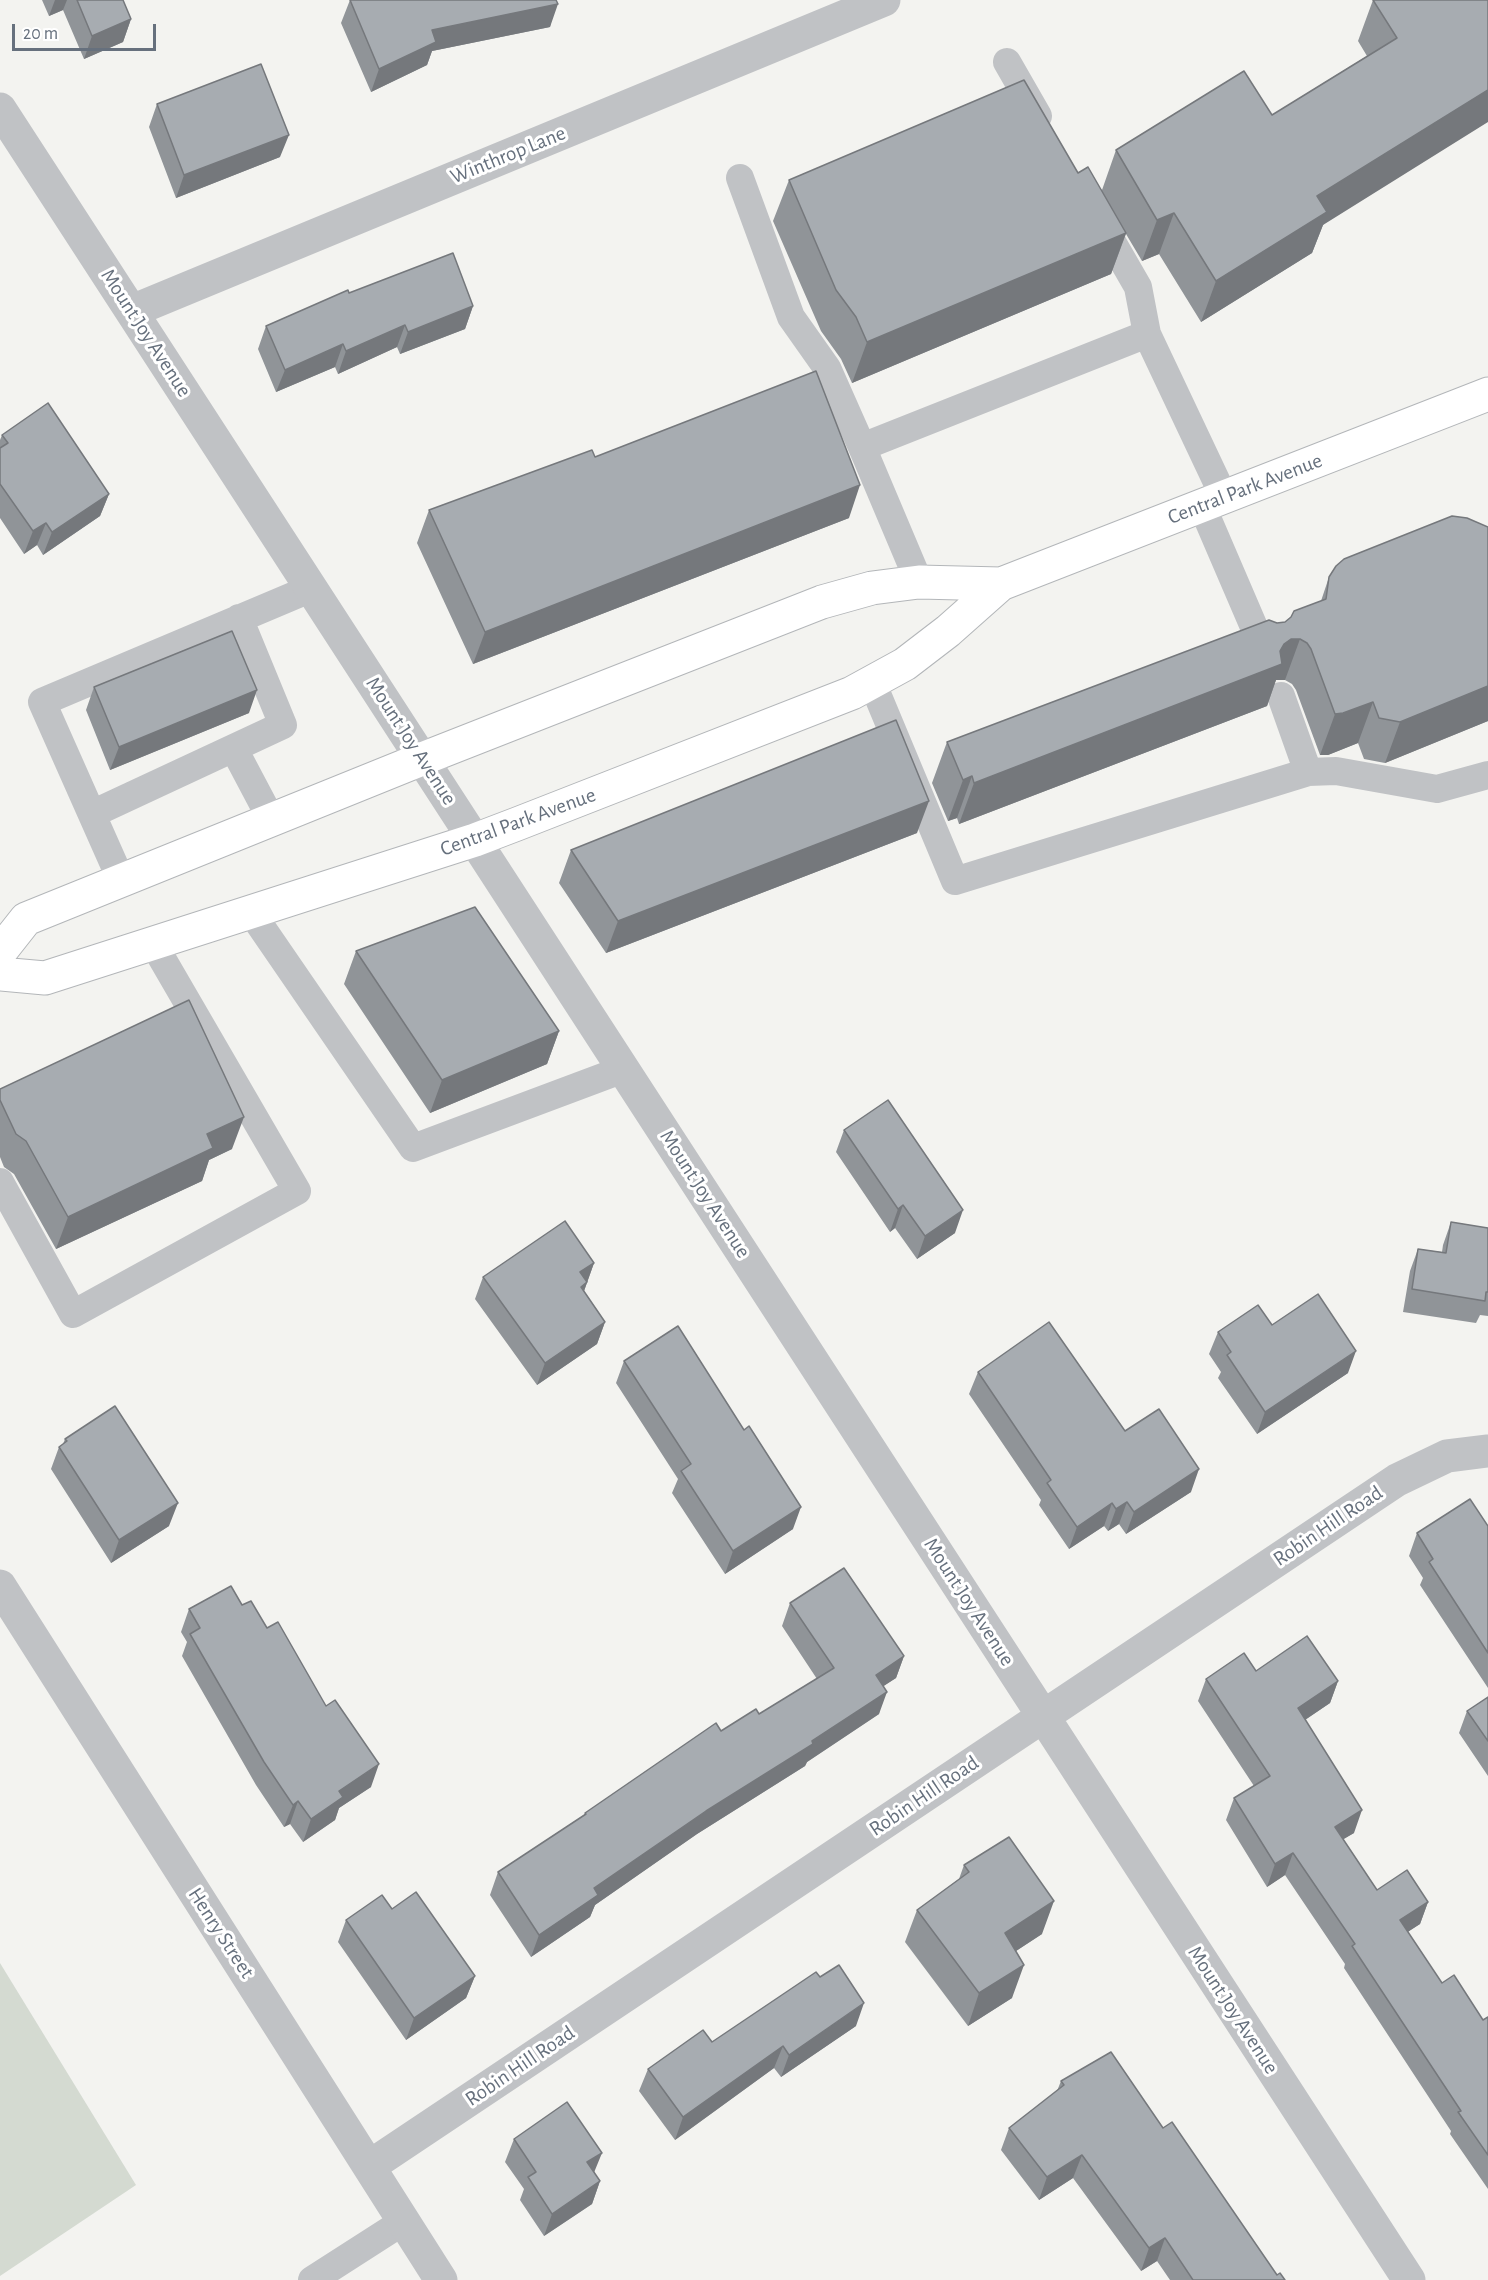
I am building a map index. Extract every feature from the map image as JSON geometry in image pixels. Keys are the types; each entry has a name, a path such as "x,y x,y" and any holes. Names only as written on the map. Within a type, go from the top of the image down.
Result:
{"main road":[{"name":"Central Park Avenue","path":"0,974 45,978 476,840 852,693 905,664 948,631 1001,584 1488,394"},
{"name":"Central Park Avenue","path":"0,952 26,919 422,759 822,602 872,588 919,582 1001,584"}],"street":[{"name":"Winthrop Lane","path":"132,311 884,0"},
{"name":"Mount Joy Avenue","path":"0,109 11,146 132,311 1409,2280"},
{"name":"Robin Hill Road","path":"370,2166 1397,1480 1447,1456 1488,1451"},
{"name":"Henry Street","path":"3,1597 441,2280"}],"lane":[{"path":"1007,62 1048,134"},
{"path":"740,178 791,317 827,368 919,582"},
{"path":"1084,195 1138,286 1147,334 1213,502 1263,648"},
{"path":"862,447 1147,334"},
{"path":"121,880 42,702 312,588"},
{"path":"92,814 283,725 240,618"},
{"path":"872,682 955,881 1308,772 1336,771 1437,789 1488,775"},
{"path":"1281,696 1308,772"},
{"path":"234,749 272,819"},
{"path":"251,912 413,1148 624,1069"},
{"path":"0,1182 73,1314 297,1191 153,943"},
{"path":"312,2280 404,2222"}],"shaded area":[{"path":"0,1963 136,2185 0,2276"}],"building":[{"path":"77,0 123,0 131,19 92,36"},
{"path":"350,0 556,0 558,4 432,30 436,42 379,69"},
{"path":"1373,0 1488,0 1488,90 1317,196 1327,212 1216,281 1174,213 1157,220 1116,150 1244,71 1272,115 1397,38"},
{"path":"261,64 289,135 184,175 157,104"},
{"path":"1024,80 1078,173 1088,167 1126,233 867,342 856,317 836,290 789,180"},
{"path":"453,253 473,306 408,332 405,325 346,351 343,344 285,370 266,326 348,290 349,293"},
{"path":"816,371 860,485 485,632 429,510 592,450 595,457"},
{"path":"48,403 109,494 52,532 46,523 33,531 0,484 0,448 8,443 2,435"},
{"path":"1452,516 1467,518 1488,527 1488,686 1400,722 1379,718 1373,702 1335,714 1311,649 1300,639 1291,639 1280,651 1282,664 974,783 972,776 963,780 947,742 1269,620 1277,623 1285,622 1294,611 1326,599 1329,577 1344,559"},
{"path":"232,631 257,690 119,747 94,687"},
{"path":"896,720 929,801 618,921 571,850"},
{"path":"475,907 559,1031 442,1080 356,951"},
{"path":"189,1000 244,1117 207,1134 213,1148 68,1217 26,1141 16,1134 0,1100 0,1089"},
{"path":"888,1100 963,1210 925,1236 903,1205 898,1209 844,1130"},
{"path":"565,1221 594,1263 580,1272 587,1282 581,1287 605,1322 545,1363 483,1277"},
{"path":"1451,1222 1488,1228 1488,1292 1486,1292 1485,1301 1412,1289 1418,1249 1446,1253"},
{"path":"1318,1294 1356,1351 1265,1412 1227,1355 1231,1352 1218,1332 1258,1305 1272,1325"},
{"path":"1049,1322 1125,1431 1159,1409 1199,1469 1134,1512 1127,1502 1116,1509 1112,1503 1077,1527 1047,1483 1051,1480 978,1372"},
{"path":"678,1326 744,1430 749,1426 801,1507 733,1551 681,1471 691,1464 624,1361"},
{"path":"115,1406 178,1503 119,1540 59,1447 67,1441 65,1439"},
{"path":"1470,1499 1488,1526 1488,1653 1429,1562 1433,1559 1417,1533"},
{"path":"844,1568 904,1656 876,1675 887,1692 812,1741 813,1744 706,1811 594,1888 598,1895 539,1935 498,1872 716,1723 721,1731 756,1709 759,1714 834,1668 790,1603"},
{"path":"231,1586 242,1605 251,1601 267,1628 278,1622 326,1706 335,1700 379,1764 339,1791 343,1797 311,1819 298,1801 293,1805 264,1762 190,1634 200,1628 189,1609"},
{"path":"1307,1636 1338,1681 1298,1708 1362,1810 1335,1827 1377,1890 1407,1870 1428,1902 1400,1920 1442,1983 1454,1975 1483,2020 1488,2017 1488,2155 1352,1946 1355,1944 1293,1853 1275,1864 1234,1798 1270,1776 1206,1679 1244,1653 1256,1671"},
{"path":"1488,1697 1488,1741 1467,1711"},
{"path":"1009,1837 1054,1901 1005,1933 1024,1965 979,1993 917,1910 969,1872 964,1865"},
{"path":"416,1892 475,1976 414,2018 346,1920 382,1895 392,1909"},
{"path":"839,1965 864,2003 789,2055 783,2046 683,2117 648,2069 703,2030 712,2042 816,1972 820,1977"},
{"path":"1111,2052 1163,2128 1172,2122 1277,2275 1280,2273 1285,2280 1193,2280 1165,2238 1149,2248 1082,2155 1047,2177 1009,2128 1064,2085 1061,2081"},
{"path":"567,2102 602,2153 587,2162 600,2181 552,2214 528,2177 536,2172 514,2139"}]}
